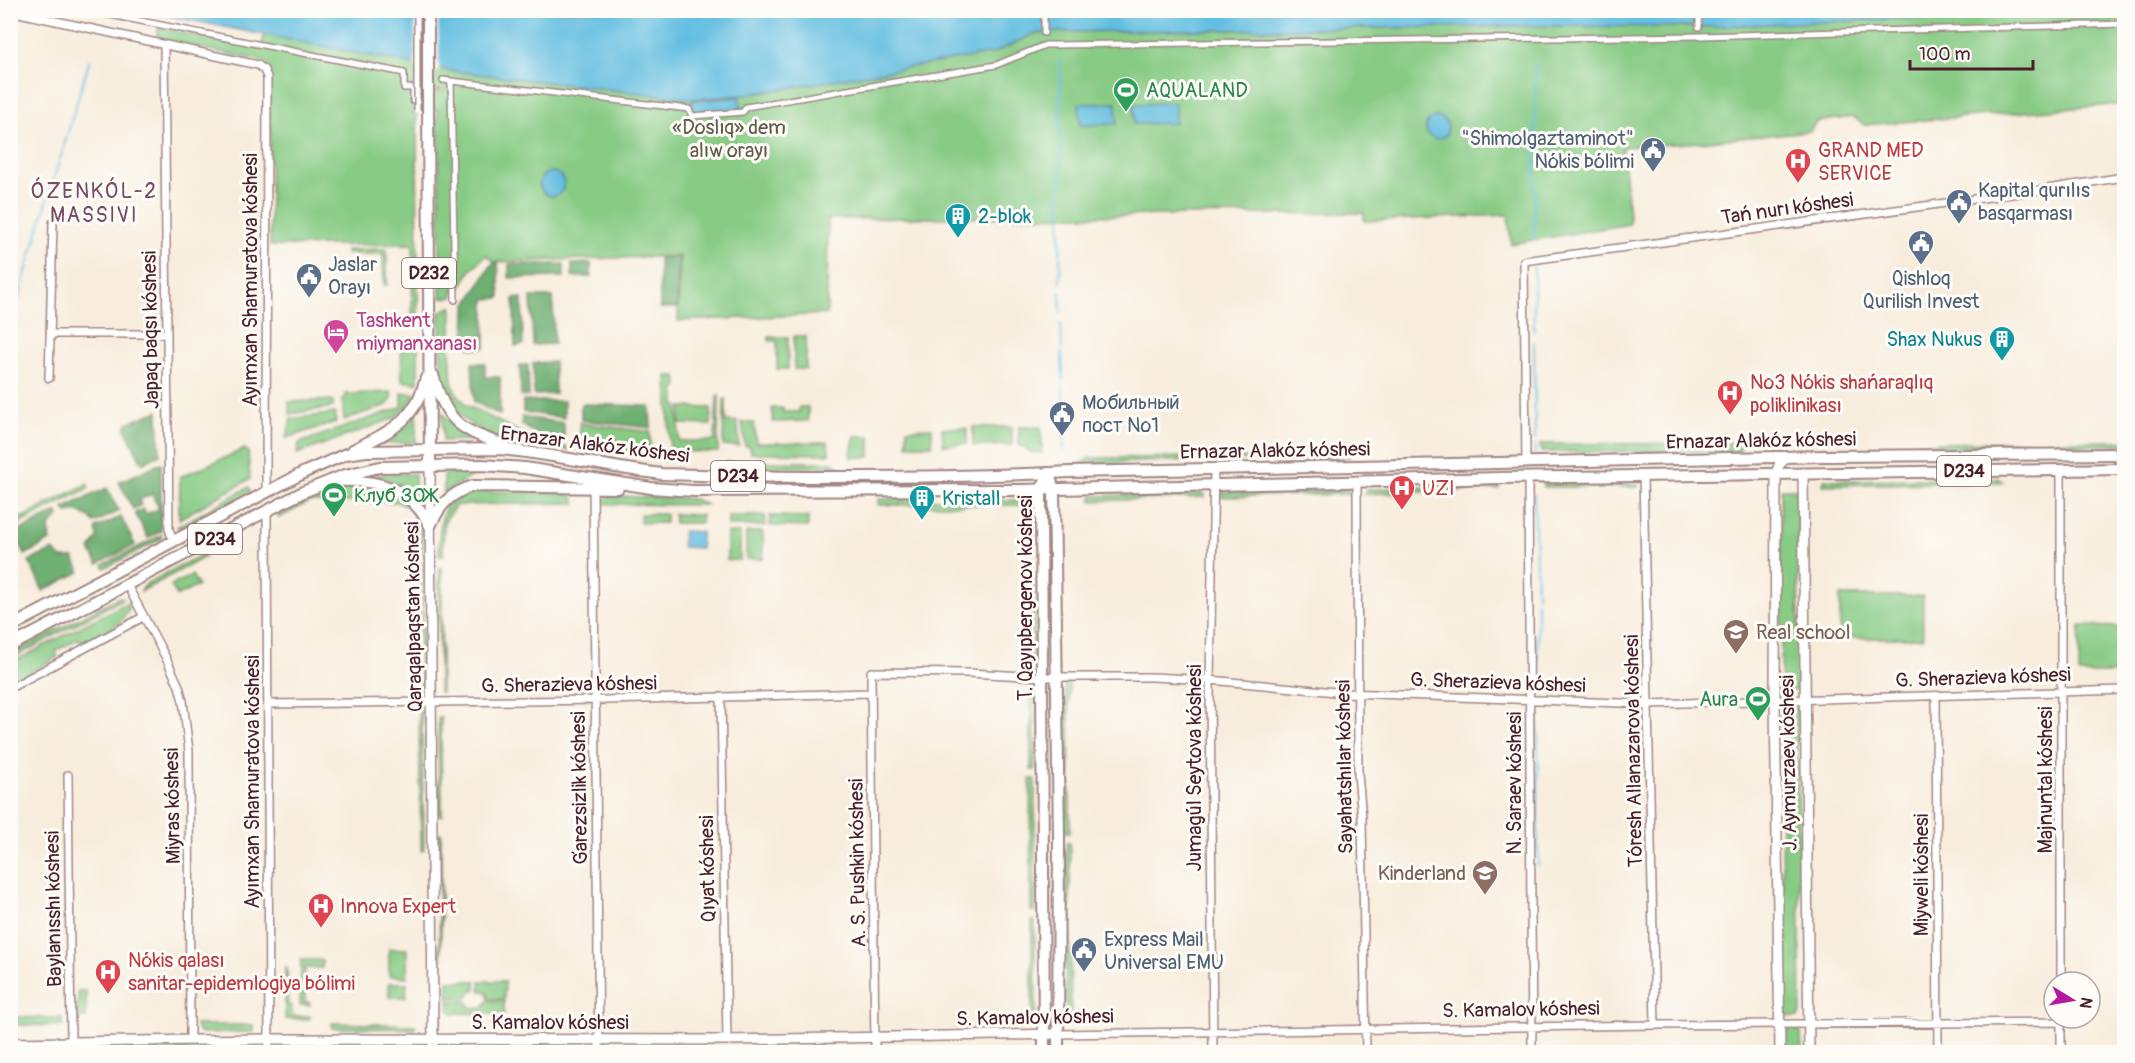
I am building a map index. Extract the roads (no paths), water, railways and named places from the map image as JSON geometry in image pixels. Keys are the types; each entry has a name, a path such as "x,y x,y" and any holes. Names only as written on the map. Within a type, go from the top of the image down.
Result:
{"main road":[{"name":"Qaraqalpaqstan kóshesi","path":"428,10 430,465"},
{"path":"430,363 440,398 456,422 469,432 520,450"},
{"path":"346,454 377,438 407,418 423,390 430,363"},
{"name":"D234","path":"10,627 324,462 346,454 378,450 429,449"},
{"name":"Ernazar Alakóz kóshesi","path":"429,449 520,450 627,470 662,474 796,476 1026,475 1787,457 2124,454"},
{"path":"1980,455 1984,458 1985,463 1980,471"},
{"path":"2014,455 2008,463 2014,470"},
{"path":"1763,458 1768,463 1768,468 1763,474"},
{"name":"D234","path":"10,646 325,482 359,470 380,466 430,465"},
{"name":"Ernazar Alakóz kóshesi","path":"430,465 504,465 651,488 694,491 1054,490 1528,477 2124,469"},
{"name":"T. Qayıpbergenov kóshesi","path":"1049,473 1054,490 1055,510 1058,677 1058,1053"},
{"name":"T. Qayıpbergenov kóshesi","path":"1044,1053 1041,490 1049,473"},
{"path":"796,476 796,490"},
{"path":"325,482 362,481 389,487 416,504 430,526 443,502 452,495 473,486 651,488"},
{"path":"1041,512 1044,507 1048,506 1055,510"}],"street":[{"path":"85,10 404,73 404,88 413,88 413,101"},
{"path":"417,10 417,110"},
{"path":"1044,10 1044,33"},
{"path":"1699,10 1700,27"},
{"path":"10,11 164,45"},
{"path":"443,81 689,109 692,116 743,112 746,107 996,65 1045,45 1700,36 2124,24"},
{"name":"Ayımxan Shamuratova kóshesi","path":"164,45 258,64 267,77 266,492"},
{"name":"Japaq baqsı kóshesi","path":"164,45 169,529 173,541"},
{"path":"451,81 455,300"},
{"path":"444,90 452,90"},
{"name":"Tań nurı kóshesi","path":"1526,463 1524,261 2124,177"},
{"path":"49,378 53,223"},
{"path":"51,333 166,334"},
{"path":"1776,473 1779,465 1787,457"},
{"name":"Qaraqalpaqstan kóshesi","path":"430,465 433,1053"},
{"name":"Jumagúl Seytova kóshesi","path":"1213,1053 1210,680 1214,470"},
{"name":"Majnuntal kóshesi","path":"2061,470 2061,970"},
{"name":"J. Aymurzaev kóshesi","path":"1776,473 1775,699 1780,1053"},
{"name":"J. Aymurzaev kóshesi","path":"1803,473 1809,1053"},
{"path":"578,476 590,483 593,488"},
{"name":"Tóresh Allanazarova kóshesi","path":"1643,476 1655,1025"},
{"name":"N. Saraev kóshesi","path":"1528,477 1532,1053"},
{"name":"Sayahatshılar kóshesi","path":"1357,481 1358,774 1362,818 1366,1053"},
{"name":"Ǵarezsizlik kóshesi","path":"593,488 599,1053"},
{"name":"Ayımxan Shamuratova kóshesi","path":"267,511 269,1053"},
{"name":"Miyras kóshesi","path":"127,585 179,686 183,701 189,751 190,1040"},
{"path":"10,688 143,617"},
{"name":"G. Sherazieva kóshesi","path":"871,672 968,673 1043,677 1152,677 1359,693 1649,704 2124,690"},
{"name":"A. S. Pushkin kóshesi","path":"871,672 875,1053"},
{"name":"G. Sherazieva kóshesi","path":"268,704 721,698 871,693"},
{"name":"Miyweli kóshesi","path":"1936,696 1938,1053"},
{"name":"Qıyat kóshesi","path":"721,698 727,1040"},
{"name":"Baylanısshı kóshesi","path":"68,775 71,1042"},
{"name":"S. Kamalov kóshesi","path":"10,1043 269,1039 727,1040 2042,1020"},
{"path":"2061,1030 2061,1053"}],"water":[{"path":"2124,10 1699,27 1536,26 1059,32 1034,34 994,53 746,95 690,99 444,70 142,11"},
{"path":"740,97 741,109 693,113 692,101"},
{"path":"1116,103 1117,124 1080,125 1079,104"},
{"path":"1175,103 1175,123 1134,124 1134,104"},
{"path":"1437,117 1445,120 1448,128 1445,136 1437,139 1429,136 1426,128 1429,120"},
{"path":"547,172 557,172 564,179 564,189 557,196 547,196 540,189 540,179"},
{"path":"683,531 701,532 701,548 682,547"}],"waterway":[{"path":"10,332 90,59"},
{"path":"1060,60 1060,137"},
{"path":"1534,240 1536,64"},
{"path":"1060,282 1061,145"},
{"path":"1534,266 1534,330"},
{"path":"1060,293 1061,313"},
{"path":"1061,324 1062,348"},
{"path":"1534,341 1535,440"},
{"path":"1062,352 1063,380"},
{"path":"1063,386 1063,408"},
{"path":"1063,413 1064,440"},
{"path":"1064,444 1064,451"},
{"path":"1535,446 1535,453"},
{"path":"1534,494 1537,596"},
{"path":"1537,602 1538,695"},
{"path":"1538,708 1538,867"}],"tunnel":[{"path":"413,88 444,90"}],"place":[{"name":"AQUALAND","path":"1126,113"},
{"name":"\"Shimolgaztaminot\" Nókis bólimi","path":"1653,173"},
{"name":"GRAND MED SERVICE","path":"1798,184"},
{"name":"Kapital qurılıs basqarması","path":"1959,225"},
{"name":"2-blok","path":"958,239"},
{"name":"Qishloq Qurilish Invest","path":"1921,266"},
{"name":"Jaslar Orayı","path":"309,299"},
{"name":"Tashkent miymanxanası","path":"336,355"},
{"name":"Shax Nukus","path":"2002,362"},
{"name":"№3 Nókis shańaraqlıq poliklinikası","path":"1730,416"},
{"name":"Мобильный пост №1","path":"1062,437"},
{"name":"UZI","path":"1402,511"},
{"name":"Клуб ЗОЖ","path":"334,518"},
{"name":"Kristall","path":"922,521"},
{"name":"Real school","path":"1736,655"},
{"name":"Aura","path":"1758,722"},
{"name":"Kinderland","path":"1485,896"},
{"name":"Innova Expert","path":"321,929"},
{"name":"Express Mail Universal EMU","path":"1084,973"},
{"name":"Nókis qalası sanitar-epidemlogiya bólimi","path":"108,995"}],"district":[{"name":"ÓZENKÓL-2 MASSIVI","path":"94,203"}],"park label":[{"name":"«Doslıq» dem alıw orayı","path":"729,138"}]}
